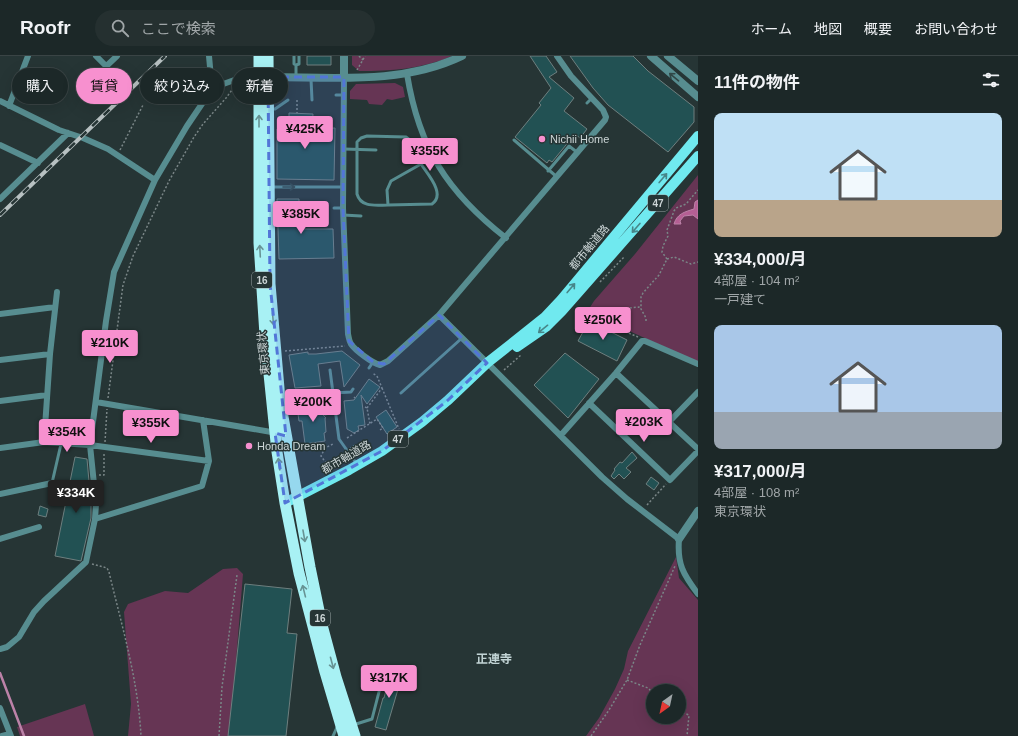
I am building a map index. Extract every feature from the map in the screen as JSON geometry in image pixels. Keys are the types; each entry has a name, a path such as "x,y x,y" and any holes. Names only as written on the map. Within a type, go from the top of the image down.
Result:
{"highway":[{"name":"東京環状","path":"259,56 262,68"},
{"name":"東京環状","path":"265,68 268,56"},
{"name":"東京環状","path":"259,104 259,244 265,335 281,434 297,498 322,625 353,731"},
{"name":"東京環状","path":"268,104 270,284 280,400 285,503 311,623 344,736"}],"main road":[{"name":"都市軸道路","path":"285,503 297,498 382,451 422,422 488,363 544,317 561,300 698,136"},
{"name":"都市軸道路","path":"488,363 538,333 554,318 599,270 698,156"}],"street":[{"path":"9,106 28,56"},
{"path":"96,56 106,66 117,56"},
{"path":"209,56 210,68"},
{"path":"344,56 343,215 349,341 354,348 373,362 380,365 388,361 439,315 525,218 606,117 603,110 589,101 557,56"},
{"path":"288,76 376,77 407,74 433,68 462,56"},
{"path":"651,56 698,97"},
{"path":"668,56 698,81"},
{"path":"407,74 411,100 417,123 439,168 454,190 470,208 506,238"},
{"path":"0,101 59,130 83,138 117,155 155,180"},
{"path":"0,650 19,637 34,612 86,562 95,519 96,504 90,445 114,272 155,180 201,104"},
{"path":"0,199 68,132"},
{"path":"0,145 38,163"},
{"path":"0,190 7,193"},
{"path":"44,442 50,354 57,292"},
{"path":"0,314 55,307"},
{"path":"439,315 602,476 642,511 679,538"},
{"path":"561,435 642,341 698,364"},
{"path":"0,360 50,354"},
{"path":"589,404 670,480 698,450 616,373"},
{"path":"669,422 698,392"},
{"path":"0,401 47,395"},
{"path":"96,402 281,434"},
{"path":"95,519 202,486 209,461 203,420"},
{"path":"0,448 44,442 90,445 209,461"},
{"path":"0,494 52,483"},
{"path":"698,511 679,538 678,551 680,563 686,578 698,594"},
{"path":"0,539 39,527"},
{"path":"0,708 11,735 2,736"}],"lane":[{"path":"294,56 296,77"},
{"path":"296,65 299,64 299,56"},
{"path":"311,77 312,100"},
{"path":"336,96 344,95"},
{"path":"269,109 275,109 282,104"},
{"path":"367,136 406,137 411,141 421,164 438,190 436,201 432,204 363,204 358,200 356,194 357,150 357,142 361,138 367,136"},
{"path":"514,140 557,177"},
{"path":"548,170 569,146 578,153"},
{"path":"344,149 376,150"},
{"path":"388,205 387,190 391,181 421,164"},
{"path":"270,188 343,187"},
{"path":"334,208 343,208"},
{"path":"343,215 361,216"},
{"path":"401,394 462,338"},
{"path":"369,368 373,362"},
{"path":"330,370 339,439 357,465"},
{"path":"280,400 351,392 353,389"},
{"path":"310,396 311,405"},
{"path":"325,414 335,412"},
{"path":"52,483 61,444"},
{"path":"348,451 355,446"},
{"path":"353,731 372,719 380,688"},
{"path":"333,736 339,721"}],"path":[{"path":"360,56 363,60"},
{"path":"355,73 366,56"},
{"path":"93,474 104,475 107,403 123,285 133,256 169,181 203,124 232,90"},
{"path":"297,100 297,113"},
{"path":"117,155 143,105"},
{"path":"667,258 662,252 668,236 668,230 674,211 676,208 686,204 698,190"},
{"path":"646,321 641,309 641,297 659,275 667,258 674,256 691,264 698,262"},
{"path":"584,315 587,310 617,312 629,308 639,307 641,309"},
{"path":"581,313 640,338 642,341"},
{"path":"281,351 345,346"},
{"path":"372,373 377,376 398,427"},
{"path":"370,424 366,408 382,388"},
{"path":"347,438 376,419 383,428 380,430"},
{"path":"333,444 325,448 321,456 333,472"},
{"path":"305,447 322,445 325,448"},
{"path":"642,511 670,480"},
{"path":"86,562 106,568 109,572 137,689 141,736"},
{"path":"591,736 627,680 640,645 675,566 680,563"},
{"path":"219,736 223,680 237,576"},
{"path":"627,680 646,687"},
{"path":"686,714 689,715 687,736"}],"highlighted area":[{"path":"268,77 344,77 343,208 349,341 373,362 384,364 439,315 487,363 447,401 382,451 285,503 275,433 286,436 270,284"}],"shaded area":[{"path":"352,56 452,56 429,64 406,68 359,71 352,65"},
{"path":"395,83 403,87 405,97 392,100 387,99 382,105 369,104 367,100 350,99 350,91 356,84"},
{"path":"698,175 698,362 587,312 594,301 635,254"},
{"path":"698,200 698,219 693,215 684,216 680,221 681,224 674,224 681,214 694,209 695,202"},
{"path":"676,557 679,578 698,600 698,736 586,736 599,718 624,669 628,651"},
{"path":"237,568 243,574 230,736 128,736 131,704 124,612 128,604 165,591 188,593 223,569"},
{"path":"85,704 94,736 20,736 17,727"}],"building":[{"path":"307,56 331,56 331,65 307,65"},
{"path":"530,56 546,56 557,72 549,77 574,98 564,111 587,129 580,138 575,134 552,162 549,160 547,163 515,137 541,105 539,103 551,88"},
{"path":"570,56 633,56 648,71 694,107 694,122 668,152 608,105 593,88"},
{"path":"289,113 313,114 312,129 335,128 334,180 277,179 277,129 289,129"},
{"path":"277,199 299,199 299,227 303,227 303,229 333,229 334,258 279,259"},
{"path":"589,321 627,340 617,361 578,341"},
{"path":"342,351 360,365 344,387 340,361 318,364 321,386 295,388 289,355 308,352 308,354 316,354"},
{"path":"565,353 599,379 568,418 534,385"},
{"path":"369,379 380,387 367,404 361,395 365,425 358,426 359,430 354,433 347,429 344,401 354,400"},
{"path":"324,404 325,411 322,414 326,418 326,432 324,433 325,441 305,444 302,421 299,421 297,407 308,406 311,408 314,405"},
{"path":"386,410 397,427 387,434 376,417"},
{"path":"632,452 637,458 626,468 631,472 624,479 619,474 614,479 611,476 615,470 614,469"},
{"path":"75,457 87,459 91,504 91,518 81,561 55,556"},
{"path":"651,477 659,483 654,490 646,484"},
{"path":"40,506 48,509 46,517 38,515"},
{"path":"245,584 292,589 287,633 297,634 286,736 228,736"},
{"path":"392,666 400,668 398,679 401,679 386,730 375,727"}],"waterway":[{"path":"0,673 24,736"}],"railway":[{"path":"0,215 165,56"}],"place":[{"name":"Nichii Home","path":"542,139"},
{"name":"Honda Dream","path":"249,446"}],"district":[{"name":"正連寺","path":"494,659"}]}
